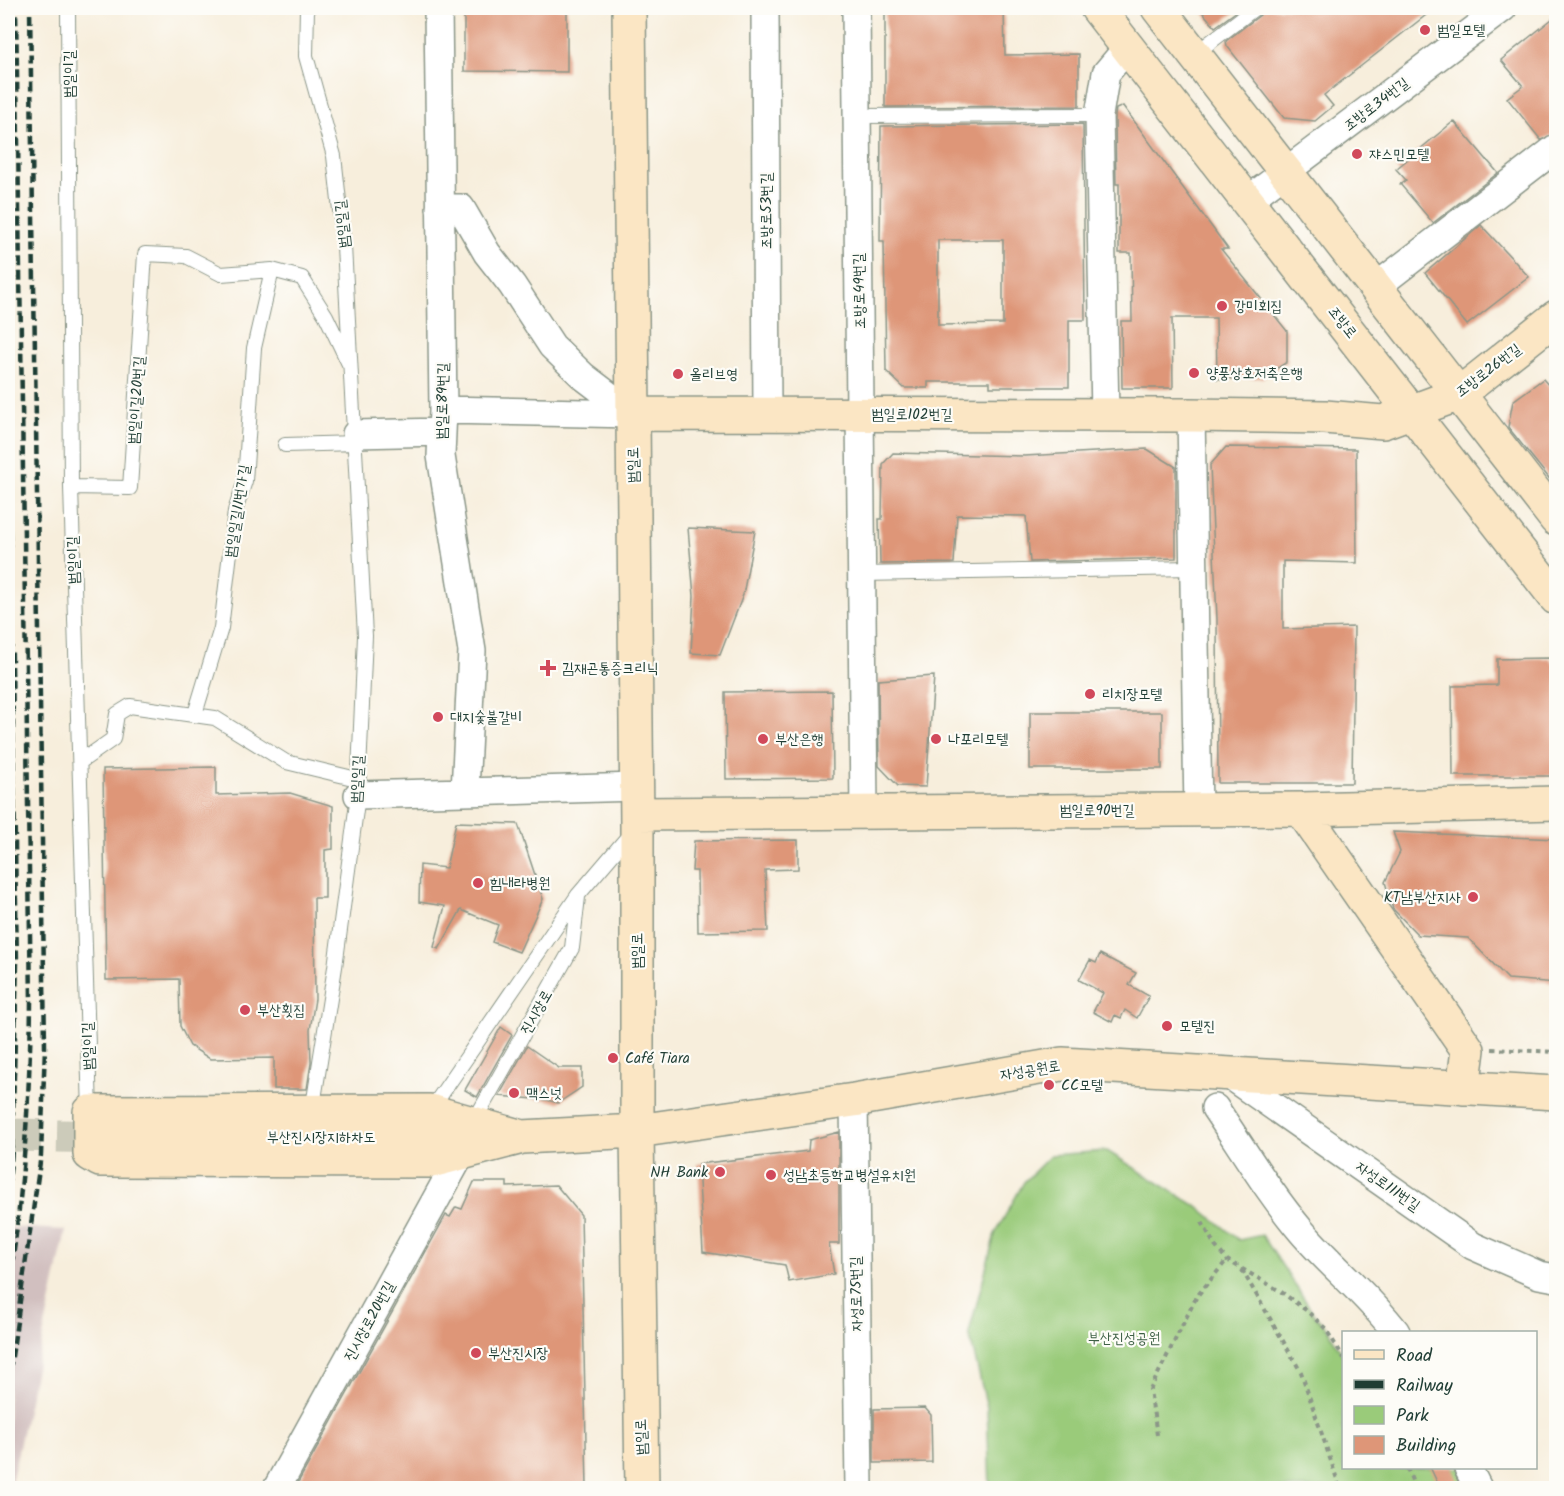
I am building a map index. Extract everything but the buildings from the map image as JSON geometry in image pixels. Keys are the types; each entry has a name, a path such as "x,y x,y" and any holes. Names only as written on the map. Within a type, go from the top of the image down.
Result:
{"main road":[{"name":"범일로","path":"628,8 637,809 636,1131 642,1488"},
{"name":"조방로","path":"1097,8 1557,598"},
{"path":"1158,8 1196,53 1286,173 1377,286 1557,519"},
{"name":"조방로26번길","path":"1413,412 1459,394 1557,317"},
{"name":"범일로102번길","path":"633,414 1105,414 1325,417 1383,422 1413,412"},
{"name":"범일로90번길","path":"637,809 864,812 1198,810 1557,803"},
{"path":"1301,809 1468,1050 1463,1088"},
{"name":"자성공원로","path":"636,1131 854,1100 1062,1064 1230,1076 1557,1093"},
{"path":"522,1137 430,1111 90,1112 90,1154 100,1160 431,1161 522,1137 636,1131"},
{"name":"부산진시장지하차도","path":"119,1137 522,1137"}],"street":[{"name":"범일로89번길","path":"438,8 441,456 472,651 465,791"},
{"name":"조방로53번길","path":"765,8 767,414"},
{"name":"조방로49번길","path":"856,8 864,812"},
{"name":"조방로34번길","path":"1248,200 1503,8"},
{"path":"1105,414 1099,115 1106,73 1128,47"},
{"path":"1377,286 1557,148"},
{"path":"440,208 461,208 487,253 512,285 552,346 583,376 633,414"},
{"path":"356,439 442,421 633,414"},
{"path":"1191,415 1198,810"},
{"path":"357,787 465,791 637,809"},
{"name":"자성로111번길","path":"1230,1076 1473,1246 1539,1275 1557,1278"},
{"name":"자성로75번길","path":"854,1100 858,1488"},
{"path":"1215,1108 1289,1215 1321,1253 1373,1302 1395,1331"},
{"name":"진시장로20번길","path":"277,1488 461,1154"},
{"path":"1469,1469 1478,1488"}],"lane":[{"name":"범일이길","path":"68,8 71,487 90,1112"},
{"name":"범일일길","path":"307,8 306,56 334,156 344,246 365,636 357,787 335,967 312,1112"},
{"path":"1196,53 1255,8"},
{"path":"857,116 1099,115"},
{"name":"범일이길20번길","path":"71,487 130,488 145,254 186,256 221,274 272,270"},
{"path":"272,270 302,278 326,316 352,371"},
{"name":"범일일길11번가길","path":"195,714 221,628 235,511 245,481 254,348 272,270"},
{"path":"285,445 356,439"},
{"path":"861,574 1193,568"},
{"path":"80,762 113,739 117,714 130,706 215,718 285,762 357,787"},
{"path":"430,1111 637,809"},
{"name":"진시장로","path":"473,1123 572,948 578,895"}],"path":[{"path":"1468,1050 1557,1052"},
{"path":"1202,1221 1215,1246 1227,1260 1280,1291 1307,1311 1325,1328 1342,1355"},
{"path":"1157,1435 1150,1390 1197,1296 1227,1260"},
{"path":"1242,1270 1301,1372 1340,1488"},
{"path":"1408,1469 1415,1488"}],"shaded area":[{"path":"8,1227 66,1230 10,1488 8,1488"}],"green space":[{"name":"부산진성공원","path":"1107,1151 1201,1209 1239,1240 1262,1235 1316,1317 1328,1329 1342,1354 1342,1469 1464,1469 1473,1488 990,1488 987,1407 969,1333 995,1234 1024,1182 1051,1155"}],"tunnel":[{"path":"8,1135 118,1137"}],"railway":[{"path":"8,1292 25,1147 31,1001 16,8"},
{"path":"8,1384 41,1155 45,1047 30,8"},
{"path":"8,423 17,963 12,1151 8,1193"}],"place":[{"name":"범일모텔","path":"1425,30"},
{"name":"쟈스민모텔","path":"1357,154"},
{"name":"강미회집","path":"1222,306"},
{"name":"양풍상호저축은행","path":"1194,373"},
{"name":"올리브영","path":"678,374"},
{"name":"김재곤통증크리닉","path":"548,668"},
{"name":"리치장모텔","path":"1090,694"},
{"name":"대지숯불갈비","path":"438,717"},
{"name":"부산은행","path":"763,739"},
{"name":"나포리모텔","path":"936,739"},
{"name":"힘내라병원","path":"478,883"},
{"name":"KT남부산지사","path":"1473,897"},
{"name":"부산횟집","path":"245,1010"},
{"name":"모텔진","path":"1167,1026"},
{"name":"Café Tiara","path":"613,1058"},
{"name":"CC모텔","path":"1049,1085"},
{"name":"맥스넛","path":"514,1093"},
{"name":"NH Bank","path":"720,1172"},
{"name":"성남초등학교병설유치원","path":"771,1175"},
{"name":"부산진시장","path":"476,1353"}]}
